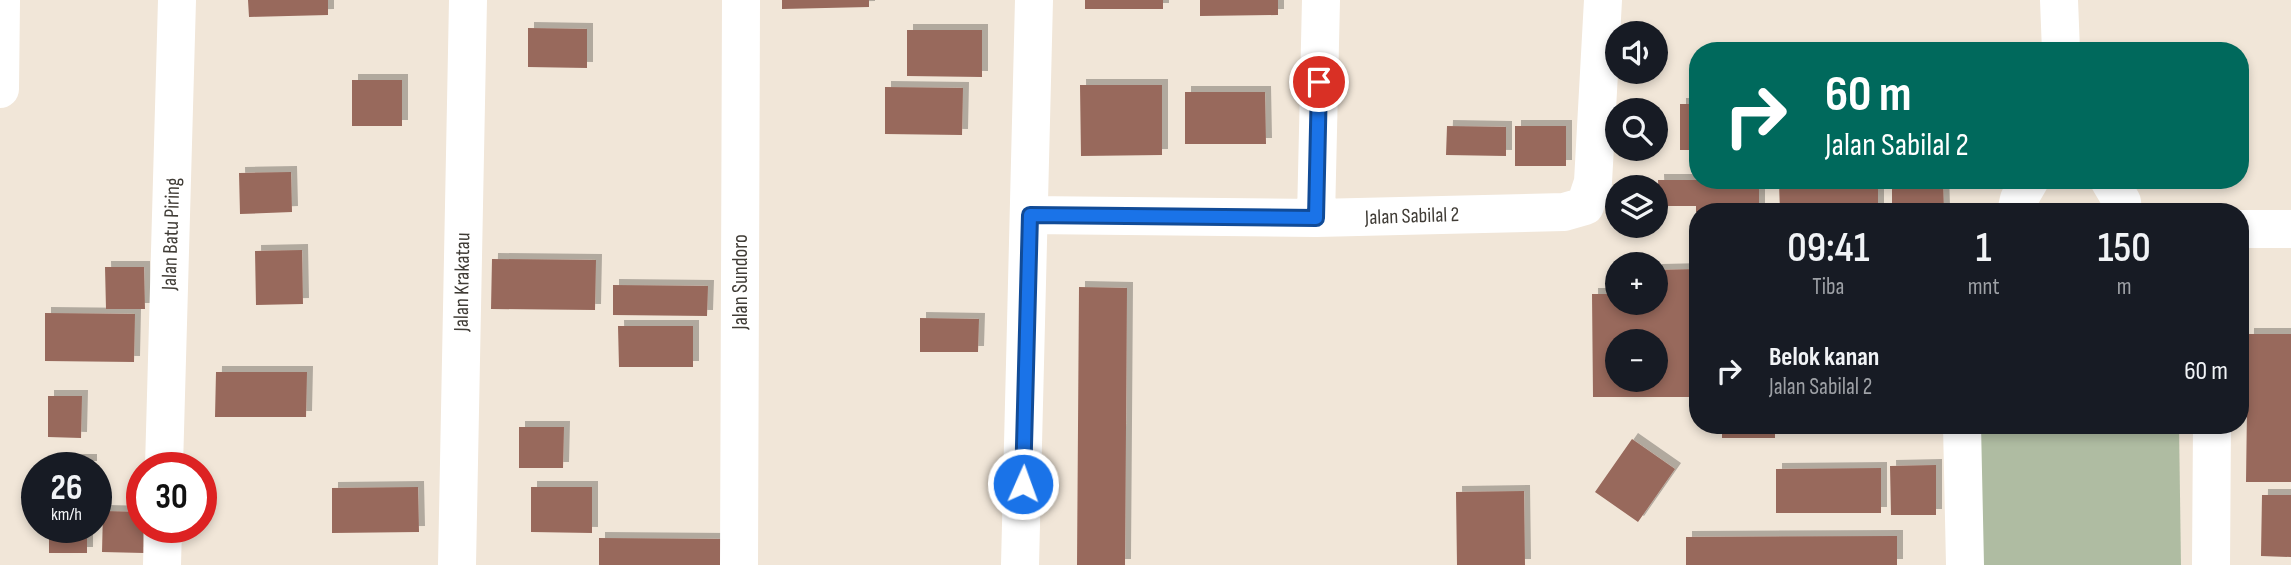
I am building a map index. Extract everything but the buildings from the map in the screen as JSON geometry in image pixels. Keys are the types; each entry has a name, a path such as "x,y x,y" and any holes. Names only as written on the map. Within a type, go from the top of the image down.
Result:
{"street":[{"path":"0,89 1,0"},
{"name":"Jalan Batu Piring","path":"164,452 177,0"},
{"name":"Jalan Krakatau","path":"457,565 468,0"},
{"name":"Jalan Sundoro","path":"739,565 741,0"},
{"path":"1020,565 1034,0"},
{"path":"1316,218 1321,0"},
{"name":"Jalan Sabilal 2","path":"1030,215 1316,218 1564,212 1585,206 1592,182 1603,0"},
{"path":"2059,0 2061,42"},
{"path":"2249,229 2291,229"},
{"path":"1962,434 1965,565"},
{"path":"2211,565 2212,434"},
{"path":"162,565 163,543"}],"green space":[{"path":"1980,434 2179,434 2181,565 1982,565"}],"route":[{"path":"1023,484 1030,215 1316,218 1319,82"}]}
